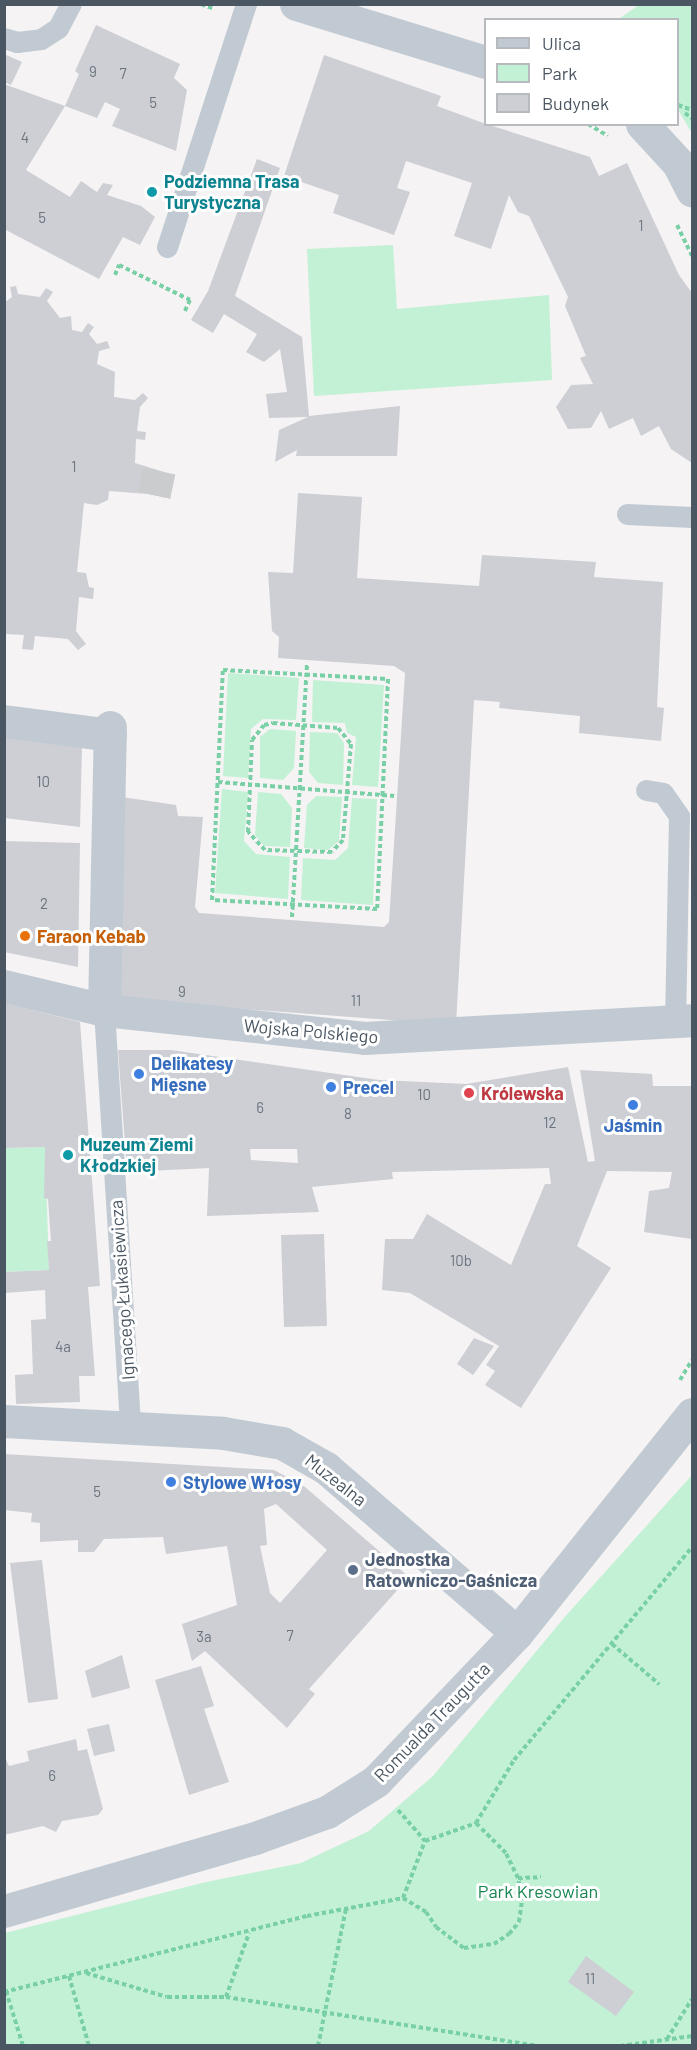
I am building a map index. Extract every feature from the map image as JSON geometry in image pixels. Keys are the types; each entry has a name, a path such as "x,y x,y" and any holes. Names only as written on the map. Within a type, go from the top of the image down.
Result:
{"street":[{"path":"296,4 484,61"},
{"path":"644,126 678,163 693,191"},
{"path":"4,722 110,731 104,1010"},
{"name":"Wojska Polskiego","path":"4,986 104,1010 364,1038 684,1020"},
{"name":"Romualda Traugutta","path":"4,1911 255,1838 327,1812 376,1781 517,1633 693,1414"},
{"name":"Muzealna","path":"4,1421 130,1426 255,1436 305,1454 517,1633"}],"lane":[{"path":"4,38 17,42 41,39 58,28 71,4"},
{"path":"167,247 246,4"},
{"path":"627,514 693,518"},
{"path":"646,790 663,793 679,816 684,1020"},
{"name":"Ignacego Łukasiewicza","path":"104,1010 130,1426"}],"path":[{"path":"115,275 119,265 190,300 184,313"},
{"path":"292,917 307,664"},
{"path":"223,670 306,674 388,679 377,909 212,900 223,670"},
{"path":"273,723 338,728 351,744 339,848 322,854 265,850 255,844 248,832 251,783 256,733 273,723"},
{"path":"218,782 382,792 394,796"},
{"path":"403,1898 425,1841 476,1822 514,1760 693,1546"},
{"path":"612,1644 659,1684"},
{"path":"398,1811 425,1841"},
{"path":"23,2046 5,1992 346,1908 403,1898 426,1912 436,1927 456,1943 482,1948 509,1934 519,1922 522,1900 518,1878 506,1853 476,1822"},
{"path":"518,1878 541,1877"},
{"path":"318,2046 346,1908"},
{"path":"226,1997 249,1932"},
{"path":"84,1972 167,1997 226,1997 538,2046"},
{"path":"69,1976 89,2046"},
{"path":"667,2040 693,1999"},
{"path":"620,2046 693,2036"}],"green space":[{"path":"640,4 692,5 692,133 679,112 679,18 620,18"},
{"path":"393,245 397,309 549,295 552,380 314,396 307,249"},
{"path":"228,673 299,678 296,720 263,719 251,729 248,778 223,776"},
{"path":"313,680 384,685 378,787 352,785 356,737 347,733 345,723 312,722"},
{"path":"270,729 296,731 294,768 283,780 260,778 260,737"},
{"path":"310,732 337,733 344,743 343,785 318,783 309,772"},
{"path":"222,789 248,792 244,841 256,854 290,857 288,899 215,893"},
{"path":"258,792 281,794 292,808 290,847 264,846 255,835"},
{"path":"316,796 342,797 339,841 328,850 304,848 307,805"},
{"path":"352,798 377,799 373,905 301,900 303,858 335,860 348,848"},
{"path":"45,1147 49,1270 5,1272 5,1148"},
{"name":"Park Kresowian","path":"692,1475 692,2045 5,2046 5,1933 206,1882 301,1863 369,1831 433,1776 563,1619"}],"building":[{"path":"96,25 180,64 174,78 187,90 176,151 112,126 120,109 105,102 97,118 65,106 79,74 75,71"},
{"path":"4,54 22,62 11,85 4,82"},
{"path":"324,55 441,96 437,106 484,123 484,126 492,126 590,157 599,176 627,163 679,275 692,293 692,463 671,449 659,426 641,436 633,418 609,429 601,411 591,428 568,429 556,407 571,385 593,384 580,358 586,356 565,306 568,297 529,216 518,212 509,195 491,249 454,236 472,183 406,161 397,188 410,192 394,235 333,213 339,195 284,176"},
{"path":"4,84 65,106 26,170 70,197 81,181 97,192 103,183 113,185 107,195 141,206 155,217 140,245 123,237 99,279 4,229"},
{"path":"257,159 280,168 235,296 302,337 309,416 400,406 397,456 296,456 297,450 275,462 279,430 308,417 269,418 266,394 287,392 280,349 264,362 246,352 257,334 224,314 213,333 191,320 208,291"},
{"path":"16,286 18,294 40,297 46,288 53,292 47,301 60,318 71,316 72,330 82,332 88,323 94,327 89,334 97,344 107,341 110,348 99,351 97,364 115,372 114,397 135,400 143,393 148,398 140,407 137,431 146,432 145,440 136,439 135,463 164,472 160,495 109,491 108,500 97,505 84,503 77,572 86,573 89,587 94,588 93,599 79,597 76,631 86,644 78,650 68,639 35,636 33,650 22,649 24,635 5,634 5,302 12,297 10,287"},
{"path":"298,493 362,497 357,578 479,586 482,555 596,562 594,577 663,582 657,707 664,708 661,741 579,733 580,716 499,708 500,702 474,700 456,1025 114,999 122,797 176,805 178,816 203,817 195,907 199,913 384,927 389,922 405,673 394,666 278,658 279,637 272,631 268,572 293,573"},
{"path":"4,737 82,747 80,827 4,818"},
{"path":"4,841 80,843 78,967 4,952"},
{"name":"Muzeum Ziemi Kłodzkiej","path":"4,1003 80,1022 100,1286 88,1287 95,1376 79,1376 80,1402 16,1404 15,1375 33,1374 31,1320 46,1319 45,1290 5,1293 5,1272 49,1270 47,1241 51,1241 48,1199 44,1198 45,1147 4,1148"},
{"path":"118,1050 171,1050 379,1080 466,1084 568,1067 588,1162 595,1161 580,1070 652,1074 653,1086 692,1086 692,1239 644,1232 649,1191 669,1188 672,1172 607,1171 577,1246 611,1268 521,1408 485,1385 495,1371 486,1365 499,1346 410,1293 382,1290 385,1239 413,1239 427,1214 511,1265 545,1184 551,1184 549,1168 392,1172 393,1179 312,1187 319,1212 207,1216 209,1168 127,1172","holes":["250,1149 297,1149 298,1163 251,1160"]},
{"path":"324,1234 327,1326 284,1327 281,1235"},
{"path":"474,1338 494,1346 473,1375 457,1364"},
{"path":"4,1454 274,1470 305,1487 409,1577 309,1689 315,1694 287,1728 205,1651 192,1661 182,1624 237,1605 227,1546 166,1554 163,1537 104,1539 94,1552 78,1552 78,1540 40,1542 40,1523 31,1522 32,1513 4,1510","holes":["276,1504 327,1550 280,1603 270,1593 260,1546 267,1545 264,1509"]},
{"path":"42,1560 58,1699 28,1703 10,1563"},
{"path":"122,1655 130,1688 92,1698 85,1671"},
{"path":"201,1666 214,1706 204,1709 229,1782 189,1795 155,1680"},
{"path":"109,1724 115,1751 94,1756 87,1729"},
{"path":"76,1739 78,1751 87,1749 103,1809 98,1815 62,1821 56,1832 43,1826 4,1835 4,1755 9,1766 29,1761 27,1751"},
{"path":"586,1956 634,1992 616,2016 568,1982"}],"tunnel":[{"path":"154,495 159,471"}],"place":[{"name":"Podziemna Trasa Turystyczna","path":"152,192"},
{"name":"Faraon Kebab","path":"25,936"},
{"name":"Delikatesy Mięsne","path":"139,1074"},
{"name":"Precel","path":"331,1087"},
{"name":"Królewska","path":"469,1093"},
{"name":"Jaśmin","path":"633,1105"},
{"name":"Muzeum Ziemi Kłodzkiej","path":"68,1155"},
{"name":"Stylowe Włosy","path":"171,1482"},
{"name":"Jednostka Ratowniczo-Gaśnicza","path":"353,1570"}]}
